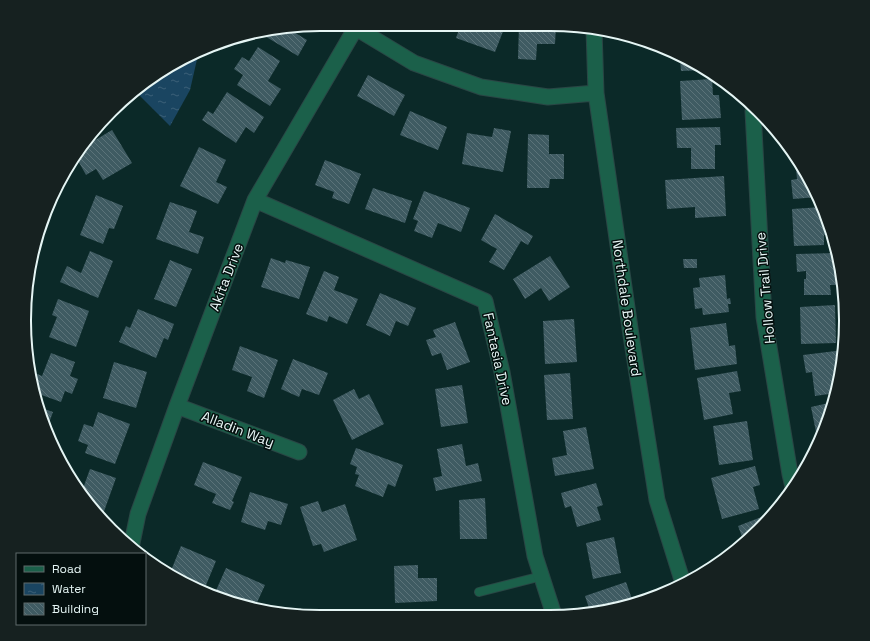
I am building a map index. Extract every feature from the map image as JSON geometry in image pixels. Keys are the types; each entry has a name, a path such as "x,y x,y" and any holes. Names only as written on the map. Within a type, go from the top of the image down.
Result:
{"street":[{"name":"Akita Drive","path":"133,540 138,514 255,200 354,31"},
{"path":"365,31 414,63 481,87 548,97 596,93"},
{"name":"Northdale Boulevard","path":"594,35 596,93 632,342 657,500 681,578"},
{"name":"Hollow Trail Drive","path":"754,116 764,317 791,479"},
{"name":"Fantasia Drive","path":"255,200 485,301 502,372 535,556 552,610"},
{"name":"Alladin Way","path":"177,406 299,452"}],"lane":[{"path":"479,592 542,576"}],"water":[{"path":"197,59 190,90 170,126 139,95 160,80"}],"building":[{"path":"458,31 503,31 495,52 456,38"},
{"path":"519,31 556,31 555,44 537,44 536,60 518,59"},
{"path":"294,32 307,40 298,56 266,37"},
{"path":"258,47 280,61 268,81 281,89 270,106 237,85 243,75 234,69 242,57 249,61"},
{"path":"680,62 695,70 681,71"},
{"path":"368,75 405,95 394,116 357,96"},
{"path":"709,79 712,81 713,95 719,95 721,118 682,120 680,81"},
{"path":"227,92 264,117 254,133 246,127 236,143 202,120 208,111 213,114"},
{"path":"410,111 447,127 438,150 400,135"},
{"path":"720,127 721,145 715,145 715,169 691,169 691,148 677,148 676,128"},
{"path":"494,128 511,131 503,172 462,164 467,133 492,137"},
{"path":"112,130 132,163 103,180 96,169 86,175 79,162 93,141"},
{"path":"528,134 549,135 549,154 564,154 564,179 550,179 549,188 527,188"},
{"path":"199,147 226,160 216,182 227,187 218,204 180,186"},
{"path":"325,160 361,174 349,204 332,198 334,192 315,185"},
{"path":"796,170 811,198 793,199 791,180 797,179"},
{"path":"724,176 726,216 695,218 695,207 667,209 665,180"},
{"path":"373,188 412,201 405,223 365,209"},
{"path":"424,191 470,208 461,232 438,223 432,238 414,231 418,221 413,219"},
{"path":"96,195 123,206 114,229 109,228 103,244 80,235"},
{"path":"170,202 197,211 189,232 204,237 198,254 156,239"},
{"path":"816,207 826,235 824,235 824,245 794,246 792,209"},
{"path":"495,214 533,236 528,245 521,241 504,270 489,262 497,249 481,240"},
{"path":"90,251 113,261 98,298 60,282 67,266 81,273"},
{"path":"831,253 837,285 830,285 831,295 804,295 804,279 806,279 806,271 797,272 796,254"},
{"path":"550,256 570,287 549,301 541,288 525,299 513,279"},
{"path":"271,258 285,263 286,260 310,267 299,299 261,287"},
{"path":"683,259 697,259 697,268 684,268"},
{"path":"170,260 192,269 176,307 154,299"},
{"path":"324,271 339,277 334,290 358,299 347,324 329,316 327,322 306,314"},
{"path":"725,275 727,299 730,298 731,304 728,304 729,312 703,315 702,308 695,309 693,288 700,287 699,278"},
{"path":"380,293 416,308 408,326 396,321 390,336 366,325"},
{"path":"58,299 89,311 76,347 49,337 57,317 52,315"},
{"path":"835,305 836,343 801,344 800,307"},
{"path":"138,309 174,324 168,340 164,338 156,358 119,342 126,326 130,328"},
{"path":"574,319 577,362 545,364 543,321"},
{"path":"455,322 470,362 447,370 441,353 432,356 426,340 436,337 433,330"},
{"path":"726,323 729,346 735,345 737,364 695,370 690,328"},
{"path":"240,346 278,360 264,398 247,391 252,377 232,370"},
{"path":"837,351 829,394 815,396 812,372 806,373 803,355"},
{"path":"51,353 75,362 70,376 78,379 72,394 65,391 61,402 41,395 36,374 42,376"},
{"path":"293,359 328,373 319,395 302,389 299,397 281,389"},
{"path":"114,362 147,372 136,408 103,398"},
{"path":"737,371 741,391 729,393 733,414 704,420 697,378"},
{"path":"570,373 573,419 547,420 544,375"},
{"path":"462,385 468,423 441,427 435,389"},
{"path":"354,389 359,399 369,394 384,424 352,440 333,400"},
{"path":"827,403 816,433 811,407"},
{"path":"45,409 53,412 49,422"},
{"path":"98,412 130,424 115,464 85,453 88,445 78,441 84,424 93,427"},
{"path":"747,421 753,460 719,465 713,426"},
{"path":"586,427 594,469 555,476 552,458 567,455 563,431"},
{"path":"462,444 466,466 478,463 482,481 436,491 433,478 442,476 437,449"},
{"path":"356,448 403,465 395,487 388,484 383,497 355,486 359,475 355,474 357,467 350,464"},
{"path":"203,462 242,477 230,510 212,503 216,494 194,485"},
{"path":"755,466 760,485 753,487 759,509 722,519 711,478"},
{"path":"90,469 116,478 104,512 84,486"},
{"path":"596,483 603,505 597,507 601,520 577,527 571,506 565,508 561,493"},
{"path":"250,492 288,504 281,525 268,521 265,530 241,522"},
{"path":"485,498 487,539 460,539 459,500"},
{"path":"318,501 322,512 345,504 357,540 324,552 321,544 313,546 300,507"},
{"path":"761,517 742,536 738,526"},
{"path":"614,537 621,573 593,579 586,543"},
{"path":"181,546 216,561 206,586 172,568"},
{"path":"418,565 418,578 437,578 437,601 395,603 394,566"},
{"path":"226,568 265,585 257,602 227,595 216,590"},
{"path":"626,582 632,598 589,608 585,596"}]}
